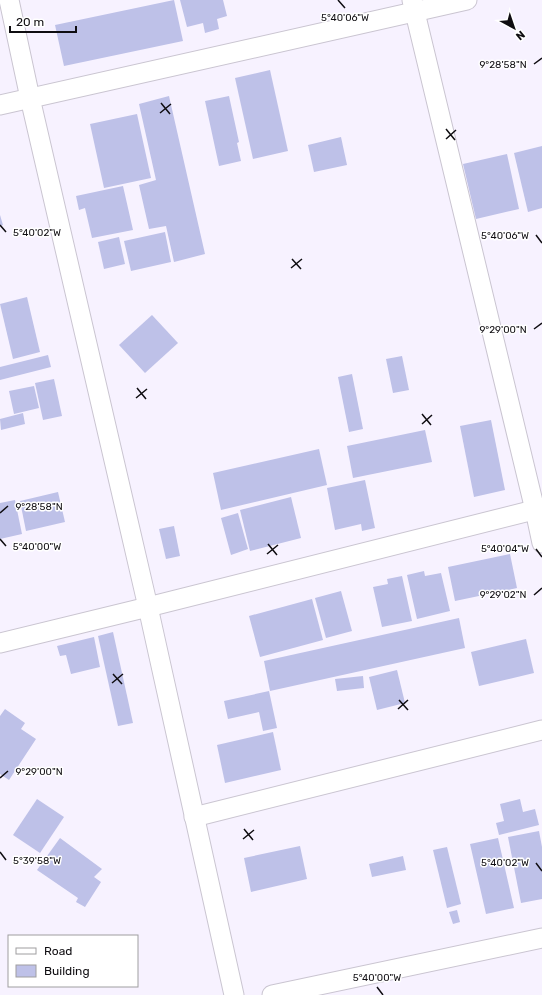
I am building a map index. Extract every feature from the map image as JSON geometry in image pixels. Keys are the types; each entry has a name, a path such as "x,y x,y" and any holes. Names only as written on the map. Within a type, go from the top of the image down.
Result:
{"street":[{"path":"10,0 30,98 148,607 234,995"},
{"path":"0,105 413,6 467,0"},
{"path":"413,6 539,509 542,543"},
{"path":"0,643 539,509"},
{"path":"194,817 542,730"},
{"path":"272,995 542,938"}],"building":[{"path":"174,0 183,41 64,66 55,25"},
{"path":"180,0 223,0 227,16 217,19 219,29 205,33 203,23 187,27"},
{"path":"270,70 288,151 253,159 235,78"},
{"path":"169,96 205,254 174,262 166,226 149,229 139,185 156,180 139,104"},
{"path":"229,96 239,142 237,143 241,161 219,166 205,101"},
{"path":"137,114 151,178 104,188 90,124"},
{"path":"341,137 347,165 314,172 308,145"},
{"path":"542,146 542,208 528,212 514,153"},
{"path":"507,154 519,209 476,219 463,164"},
{"path":"123,186 133,230 92,238 85,208 79,210 76,196"},
{"path":"0,215 3,225 0,226"},
{"path":"165,232 171,262 131,271 124,241"},
{"path":"119,237 125,264 104,269 98,242"},
{"path":"27,297 40,352 13,359 0,304"},
{"path":"152,315 178,343 145,373 119,345"},
{"path":"48,355 51,367 0,380 0,367"},
{"path":"402,356 409,390 393,393 386,359"},
{"path":"352,374 363,429 349,432 338,377"},
{"path":"54,379 62,416 43,420 35,383"},
{"path":"34,386 39,408 14,414 9,391"},
{"path":"23,413 25,424 1,430 0,419"},
{"path":"491,420 505,490 474,497 460,426"},
{"path":"425,430 432,462 353,478 347,446"},
{"path":"319,449 327,485 221,510 213,473"},
{"path":"365,480 375,528 362,531 361,524 335,530 327,488"},
{"path":"58,492 65,522 26,531 20,501"},
{"path":"291,497 301,538 250,551 240,510"},
{"path":"15,500 22,534 0,539 0,503"},
{"path":"238,513 248,549 231,555 221,518"},
{"path":"174,526 180,556 166,559 159,529"},
{"path":"510,554 517,588 455,601 448,567"},
{"path":"424,571 425,576 441,573 450,611 417,619 407,575"},
{"path":"402,576 412,621 382,627 373,587 388,584 387,579"},
{"path":"341,591 352,631 326,638 315,598"},
{"path":"312,599 323,640 260,657 249,616"},
{"path":"459,618 465,648 270,691 264,661"},
{"path":"113,632 133,723 118,726 98,636"},
{"path":"94,637 100,667 71,674 66,655 60,656 57,646"},
{"path":"526,639 534,673 479,686 471,652"},
{"path":"397,670 405,703 377,710 369,677"},
{"path":"363,676 364,688 337,691 335,679"},
{"path":"269,691 277,728 263,731 259,712 228,719 224,701"},
{"path":"5,709 25,723 21,729 36,739 9,780 0,774 0,716"},
{"path":"273,732 281,770 225,783 217,745"},
{"path":"37,799 64,817 40,853 13,835"},
{"path":"520,799 523,812 535,809 539,825 499,835 496,823 504,821 500,804"},
{"path":"539,831 542,847 542,899 521,903 508,837"},
{"path":"60,838 102,869 94,877 101,882 85,907 76,902 78,898 37,870"},
{"path":"498,838 514,908 486,914 470,844"},
{"path":"300,846 307,879 251,892 244,858"},
{"path":"447,847 461,904 447,908 433,850"},
{"path":"403,856 406,870 372,877 369,864"},
{"path":"457,910 460,922 453,924 449,912"}]}
